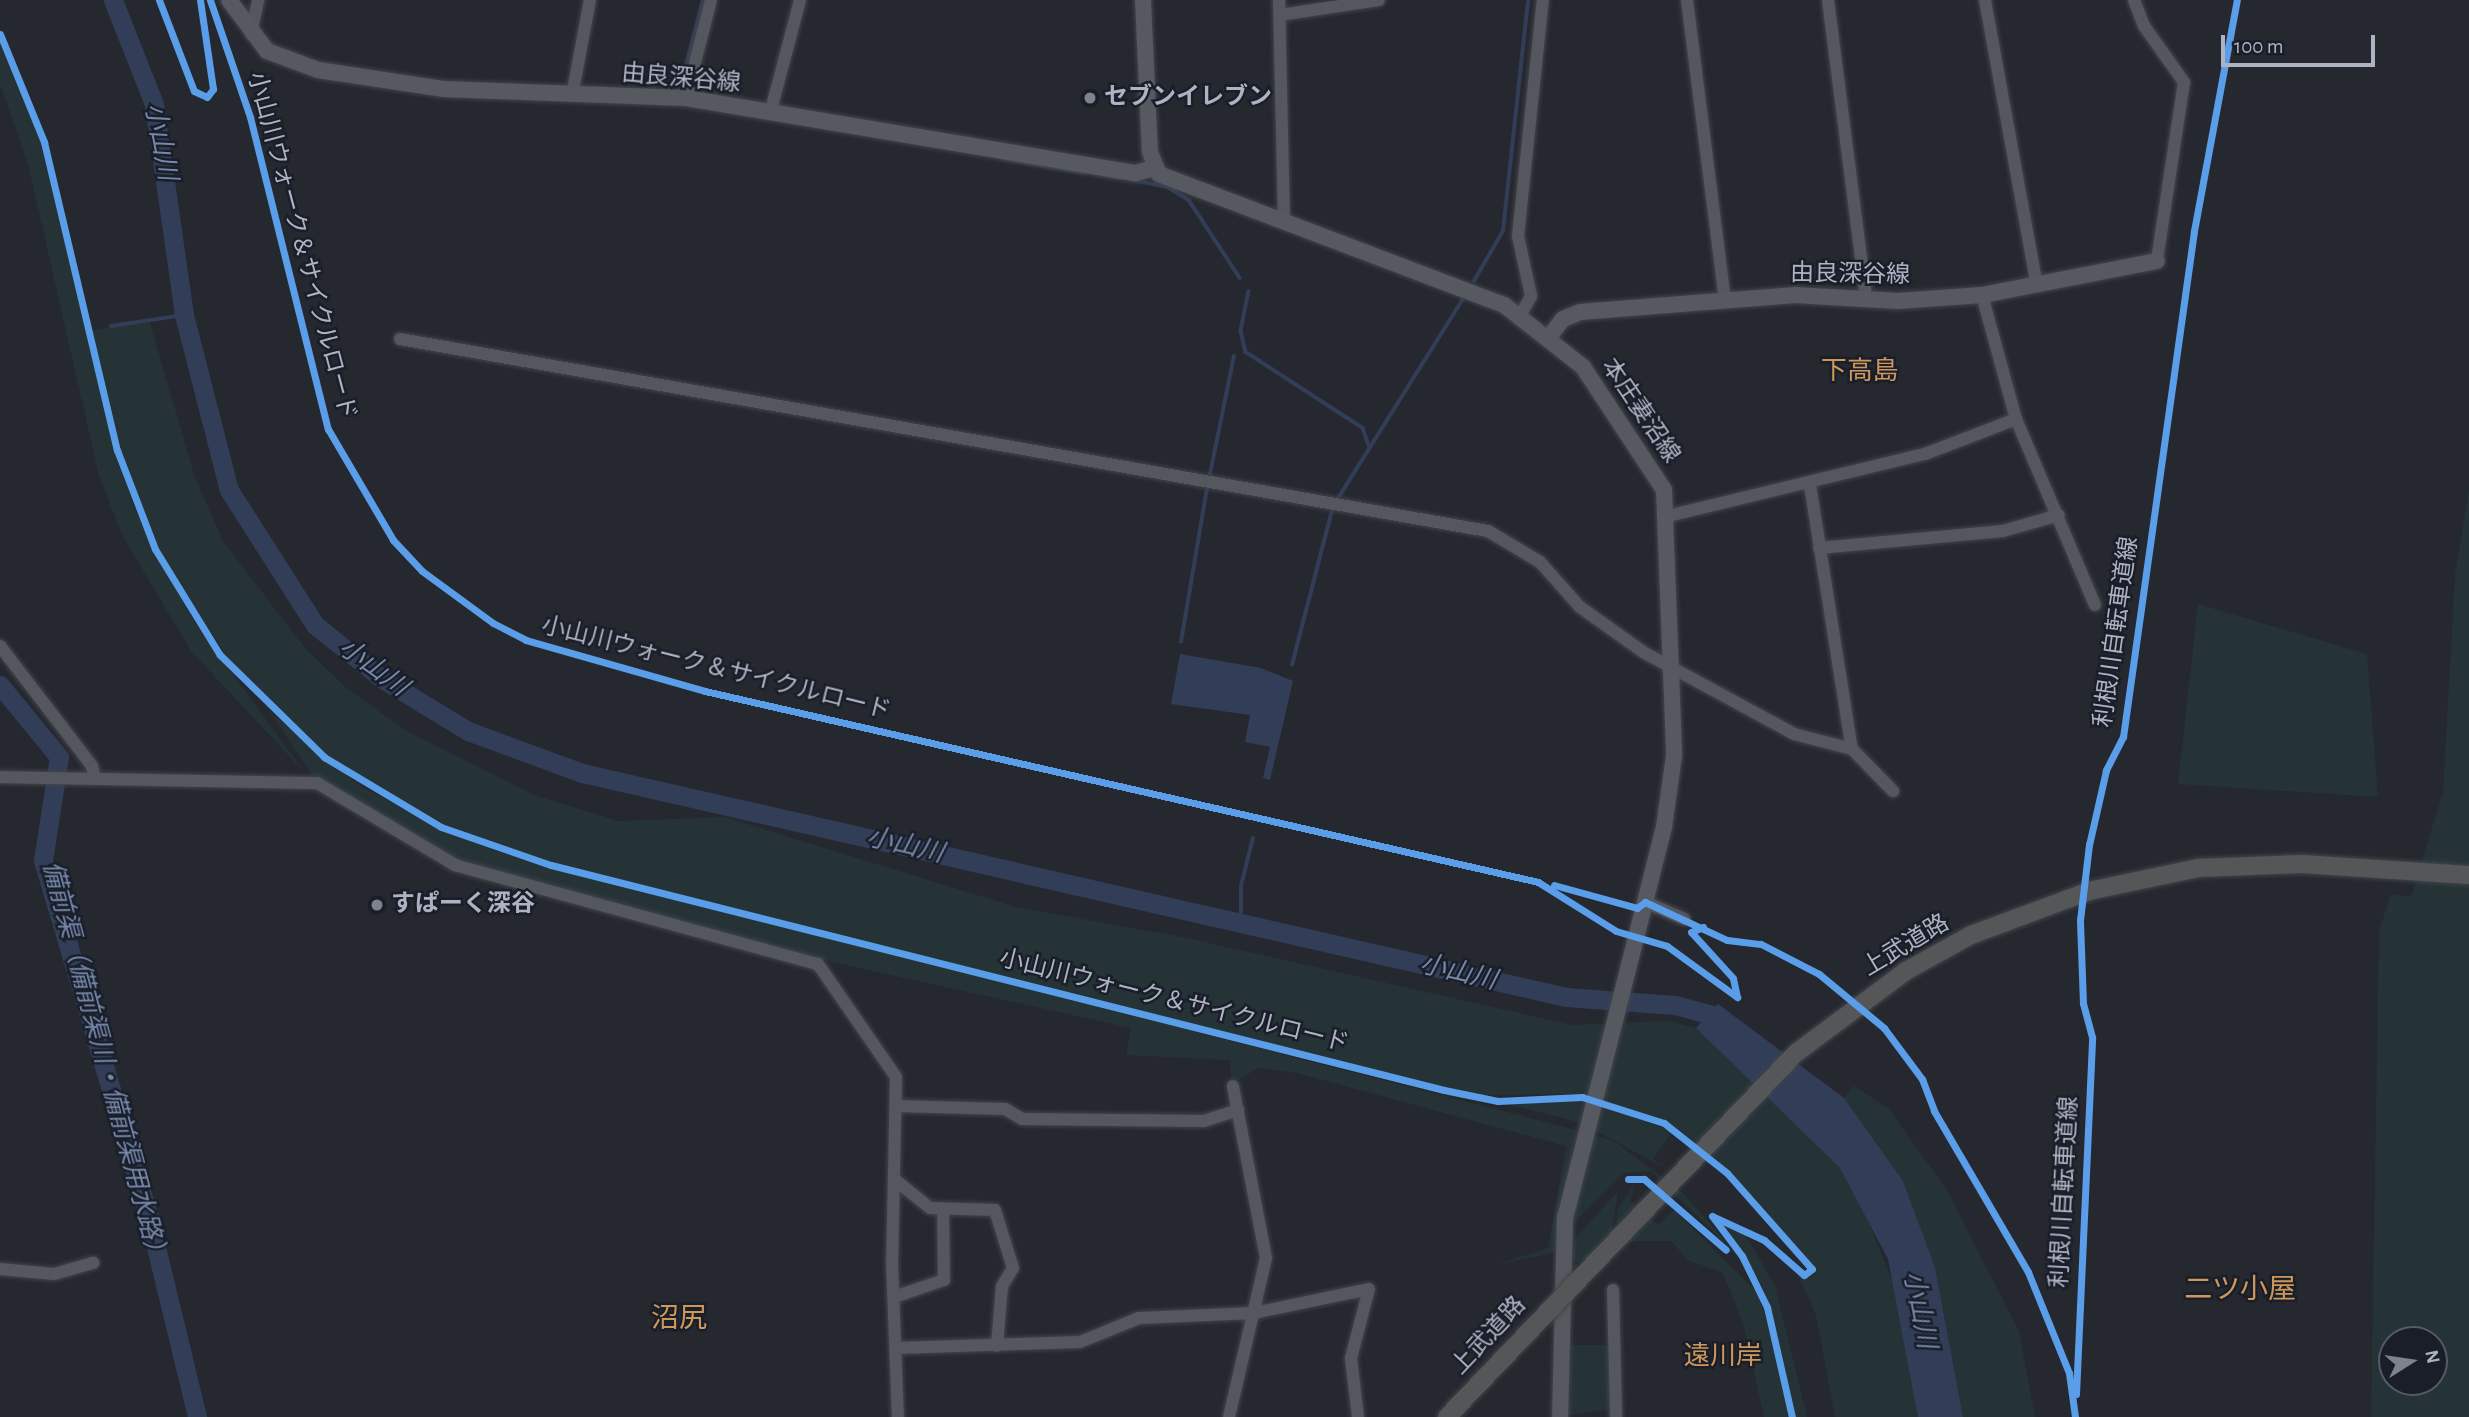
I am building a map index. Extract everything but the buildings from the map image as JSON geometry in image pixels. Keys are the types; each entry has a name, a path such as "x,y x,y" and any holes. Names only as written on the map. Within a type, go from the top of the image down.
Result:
{"highway":[{"name":"上武道路","path":"1447,1417 1796,1053 1906,971 1962,940 2089,891 2198,868 2302,864 2469,875"}],"main road":[{"name":"由良深谷線","path":"229,0 250,36 287,62 318,70 443,89 572,96 686,98 771,110 1136,173 1154,168"},
{"path":"1143,0 1154,168"},
{"name":"本庄妻沼線","path":"1154,168 1191,189 1461,284 1520,316 1550,336 1613,404 1657,475 1668,516 1674,756 1644,908 1565,1217 1560,1417"},
{"name":"由良深谷線","path":"1550,336 1563,319 1580,312 1725,300 1982,295 2157,261"}],"street":[{"path":"250,36 258,0"},
{"path":"572,96 590,0"},
{"path":"686,98 711,0"},
{"path":"771,110 800,0"},
{"path":"1279,0 1284,221"},
{"path":"1280,15 1379,0"},
{"path":"1520,316 1531,296 1518,236 1543,0"},
{"path":"1687,0 1725,300"},
{"path":"1828,0 1866,297"},
{"path":"1985,0 2038,285"},
{"path":"2134,0 2144,26 2184,82 2157,261"},
{"path":"1982,295 2016,419 2095,605"},
{"path":"400,339 1335,504 1505,537 1540,562 1580,607 1672,669 1794,734 1852,749 1893,791"},
{"path":"1668,516 1810,485 1925,454 2016,419"},
{"path":"1810,485 1852,749"},
{"path":"1819,548 2003,531 2059,515"},
{"path":"0,646 92,766 95,779"},
{"path":"0,777 317,783 455,865 811,960 828,974 890,1061 896,1106 894,1297 898,1417"},
{"path":"1644,908 1684,919"},
{"path":"1229,1417 1266,1258 1233,1086"},
{"path":"896,1106 1005,1109 1022,1119 1204,1121 1238,1110"},
{"path":"894,1179 943,1211 995,1210 1013,1268 1002,1286 997,1346"},
{"path":"894,1297 944,1280 943,1211"},
{"path":"0,1269 54,1274 93,1263"},
{"path":"896,1348 997,1346 1097,1339 1139,1318 1254,1313 1369,1289 1351,1358 1357,1417"},
{"path":"1613,1290 1616,1417"}],"shaded area":[{"path":"0,41 40,139 114,451 137,514 195,623 306,774 191,651 122,535 99,476 28,164 0,84"},
{"path":"149,319 195,478 223,541 304,647 345,687 406,731 534,795 618,821 724,817 1016,907 1182,937 1572,1025 1668,1021 1696,1028 1840,1168 1864,1210 1901,1304 1918,1417 1835,1417 1816,1315 1798,1275 1814,1275 1810,1262 1729,1171 1670,1123 1580,1094 1477,1095 552,863 474,840 361,781 286,722 236,671 156,547 119,449 91,331"},
{"path":"2469,491 2469,1417 2371,1417 2379,931 2391,894 2411,897 2443,792 2455,575"},
{"path":"2198,604 2367,654 2378,797 2178,784"},
{"path":"270,712 359,785 440,829 501,853 1580,1131 1557,1252 1495,1265 1548,1248 1566,1146 1297,1073 1258,1068 1232,1084 1229,1060 1126,1055 1131,1028 819,959 437,853 312,775"},
{"path":"1854,1086 1889,1109 1947,1190 2019,1331 2035,1417 1963,1417 1935,1267 1903,1181 1844,1098"},
{"path":"1582,1099 1673,1131 1653,1159 1665,1168 1581,1123 1508,1104"},
{"path":"1592,1135 1614,1141 1683,1193 1740,1258 1651,1171 1624,1173 1572,1225"},
{"path":"1636,1182 1630,1200 1658,1225 1674,1210 1759,1294 1777,1343 1790,1417 1764,1417 1743,1323 1723,1273 1688,1260 1671,1241 1615,1241 1618,1209"},
{"path":"1618,1191 1609,1251 1573,1263 1569,1345 1610,1345 1611,1409 1565,1416 1567,1247"},
{"path":"1718,1220 1744,1232 1775,1286 1807,1417 1794,1417 1763,1287"}],"water":[{"path":"1180,654 1261,668 1293,681 1270,780 1263,778 1270,747 1245,742 1250,715 1171,704"},
{"path":"1718,1004 1844,1098 1903,1181 1935,1267 1963,1417 1918,1417 1888,1259 1840,1168 1696,1028"}],"waterway":[{"name":"小山川","path":"113,0 154,104 184,315 229,490 315,625 384,680 468,731 582,773 1566,997 1675,1005 1712,1015 1731,1029"},
{"path":"682,81 703,0"},
{"path":"1474,281 1503,231 1528,0"},
{"path":"1003,159 1084,173"},
{"path":"1099,175 1121,178"},
{"path":"1132,180 1168,187 1189,200 1240,278"},
{"path":"1249,291 1241,331 1246,352 1363,428 1369,445"},
{"path":"1337,500 1465,296"},
{"path":"111,326 184,315"},
{"path":"1210,474 1234,356"},
{"path":"1181,642 1207,489"},
{"path":"1292,665 1333,507"},
{"name":"備前渠（備前渠川・備前渠用水路）","path":"0,685 59,757 43,860 148,1214 197,1417"},
{"path":"1241,926 1241,886 1253,838"}],"cycle path":[{"path":"159,0 194,91 207,97 213,89 200,0"},
{"name":"小山川ウォーク＆サイクルロード","path":"210,0 250,117 328,429 393,540 422,571 493,623 526,640 705,691 1538,882 1616,931 1667,946 1737,997 1733,978 1691,932 1703,927"},
{"name":"利根川自転車道線","path":"2076,1394 2092,1037 2083,1003 2080,920 2089,845 2106,770 2123,737 2194,231 2237,0"},
{"name":"小山川ウォーク＆サイクルロード","path":"0,34 44,142 117,450 155,549 220,655 324,757 441,827 551,865 1444,1090 1498,1101 1582,1097 1664,1123 1727,1173 1812,1269 1804,1275 1764,1240 1712,1216 1742,1256 1767,1307 1792,1417"},
{"name":"利根川自転車道線","path":"1554,885 1637,908 1645,902 1727,940 1761,944 1819,974 1884,1028 1922,1079 1934,1111 2028,1272 2069,1373 2075,1417"},
{"path":"1628,1179 1644,1179 1726,1250"}],"place":[{"name":"セブンイレブン","path":"1090,98"},
{"name":"すぱーく深谷","path":"377,905"}],"district":[{"name":"下高島","path":"1860,372"},
{"name":"二ツ小屋","path":"2240,1290"},
{"name":"沼尻","path":"679,1319"},
{"name":"遠川岸","path":"1723,1357"}]}
